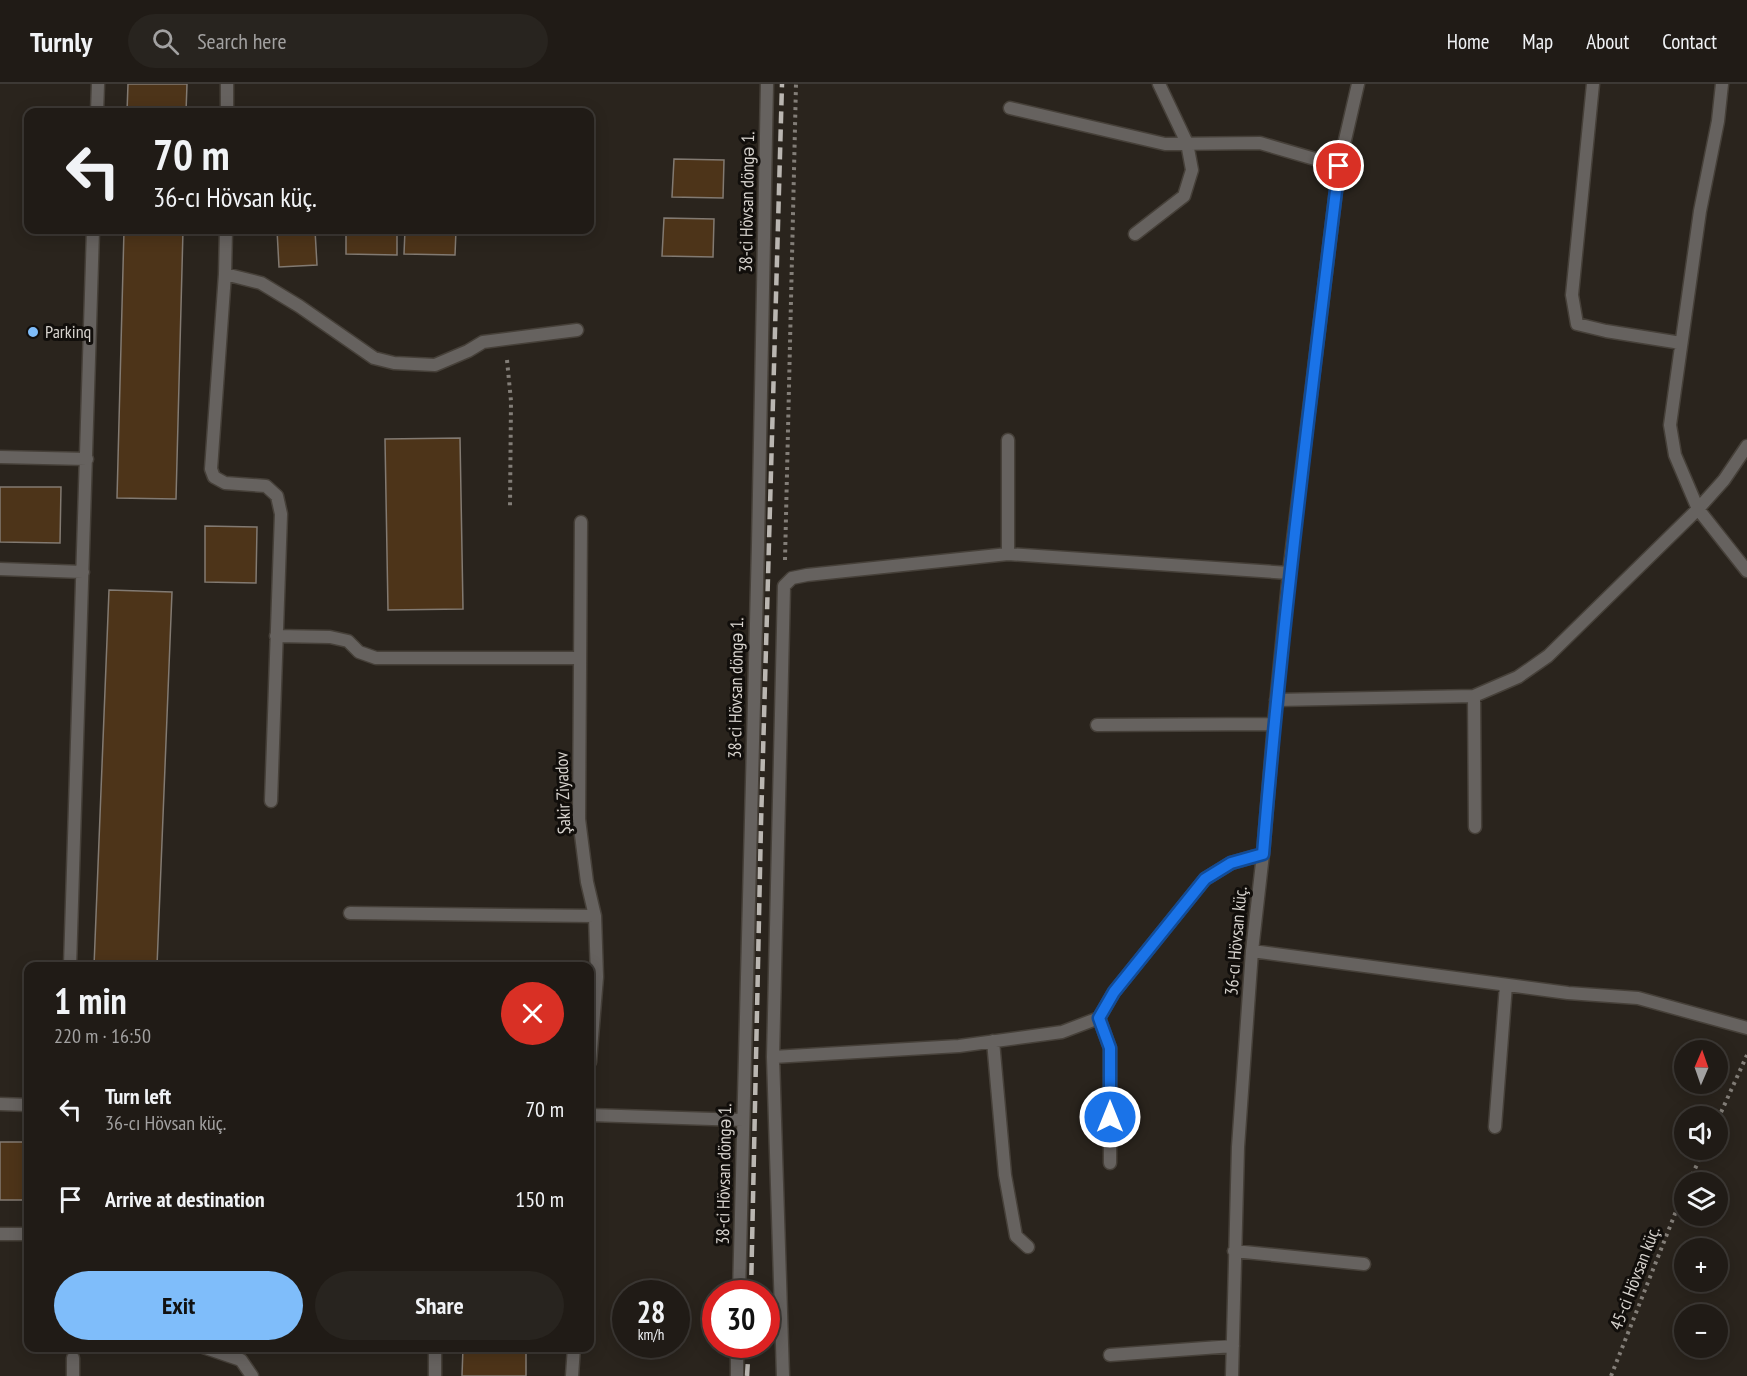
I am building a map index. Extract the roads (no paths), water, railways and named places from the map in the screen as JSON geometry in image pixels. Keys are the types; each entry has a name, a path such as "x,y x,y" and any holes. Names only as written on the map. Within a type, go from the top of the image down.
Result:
{"street":[{"path":"97,108 98,84"},
{"path":"227,84 227,108"},
{"name":"38-ci Hövsan döngə 1.","path":"739,1280 767,84"},
{"path":"1135,234 1184,196 1192,170 1187,143 1160,84"},
{"name":"36-cı Hövsan küç.","path":"1232,1376 1238,1146 1252,951 1276,700 1289,573 1339,166 1358,84"},
{"path":"1593,84 1572,295 1577,324 1681,343"},
{"path":"1722,84 1718,122 1700,211 1670,424 1675,455 1698,508 1747,571"},
{"path":"1010,108 1164,144 1260,143 1339,166"},
{"path":"70,962 93,234"},
{"path":"226,234 211,469 214,477 225,483 266,486 277,496 281,514 271,801"},
{"path":"225,274 261,283 300,306 374,358 393,363 435,365 483,342 577,330"},
{"path":"1008,440 1008,554"},
{"path":"1276,700 1474,696 1518,677 1548,656 1698,508 1724,480 1747,446"},
{"path":"0,457 87,459"},
{"name":"Şakir Ziyadov","path":"581,522 579,819 587,882 595,916 597,977 594,1013"},
{"path":"783,1376 773,1057 784,586 792,578 807,575 1008,554 1289,573"},
{"path":"0,569 83,572"},
{"path":"276,636 339,639 348,641 359,652 376,658 580,658"},
{"path":"1474,696 1475,827"},
{"path":"1096,725 1274,724"},
{"path":"773,1057 960,1046 1062,1032 1099,1018 1114,992 1205,879 1231,863 1263,854"},
{"path":"350,913 595,916"},
{"path":"1252,951 1568,993 1638,999 1747,1028"},
{"path":"1495,1127 1506,985"},
{"path":"1099,1018 1110,1048 1110,1163"},
{"path":"993,1041 1005,1175 1016,1236 1028,1246"},
{"path":"0,1104 24,1105"},
{"path":"594,1115 743,1120"},
{"path":"0,1234 24,1234"},
{"path":"1234,1251 1364,1264"},
{"path":"1110,1355 1233,1346"},
{"path":"218,1352 241,1360 252,1376"},
{"path":"435,1352 435,1376"},
{"path":"572,1376 574,1352"},
{"path":"73,1358 73,1376"},
{"path":"737,1376 738,1358"}],"railway":[{"path":"751,1280 761,824 782,84"},
{"path":"747,1376 748,1358"}],"place":[{"name":"Parkinq","path":"33,332"}]}
